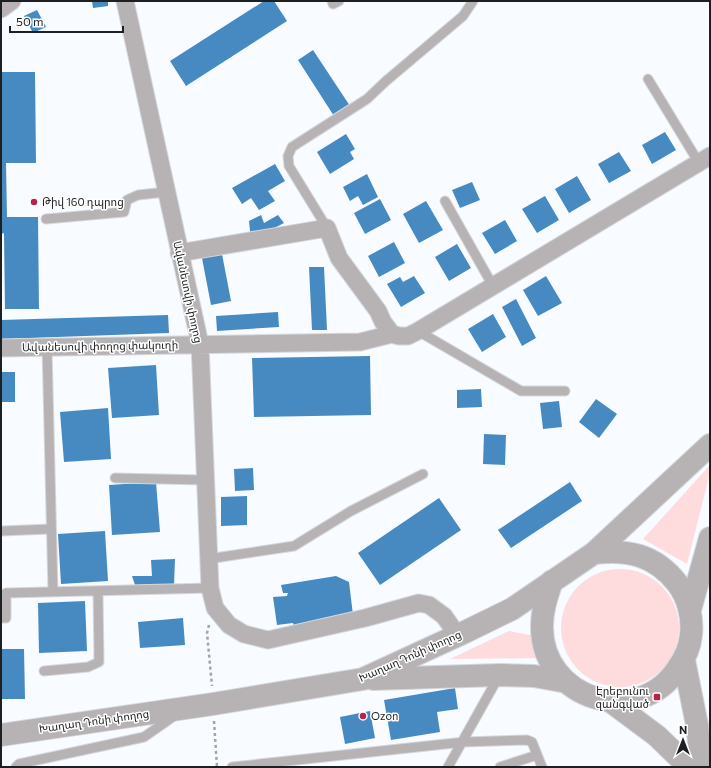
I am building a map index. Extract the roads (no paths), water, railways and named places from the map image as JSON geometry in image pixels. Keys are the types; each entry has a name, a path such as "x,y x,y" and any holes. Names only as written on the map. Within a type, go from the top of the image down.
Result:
{"street":[{"path":"1,9 12,1"},
{"name":"Ավանեսովի փողոց","path":"125,1 200,344 208,559 210,588 215,608 229,625 244,634 268,640 365,618 420,603 429,605 444,616 458,636"},
{"name":"Ավանեսովի փողոց փակուղի","path":"1,348 360,342 392,334 408,336 704,159"},
{"path":"179,253 326,228 339,258 378,311 383,322 392,334"},
{"name":"Խաղաղ Դոնի փողոց","path":"1,735 213,704 363,679 458,636 512,609 594,553 710,445"},
{"path":"690,610 710,538"},
{"path":"552,581 546,600 542,625 546,651 558,673 567,682 583,693 600,700 628,701 645,696 657,689 674,675 684,660 688,650 691,635 691,620 686,597 676,581 662,567 651,560 627,552 613,551 594,553"},
{"path":"684,660 704,734 702,767"},
{"path":"363,679 500,675 534,676 567,682"},
{"path":"610,701 658,736 689,767"}],"lane":[{"path":"332,1 334,4 339,1"},
{"path":"326,228 289,166 288,156 292,147 367,99 463,16 473,1"},
{"path":"648,79 704,159"},
{"path":"46,219 124,212 127,200 138,195 166,192"},
{"path":"446,201 493,286"},
{"path":"418,331 521,391 565,391"},
{"path":"47,347 53,592"},
{"path":"208,559 294,546 351,511 423,474"},
{"path":"115,478 205,480"},
{"path":"1,531 51,529"},
{"path":"1,618 6,618 6,593 210,588"},
{"path":"44,671 88,667 99,662 98,591"},
{"path":"448,767 464,742 500,675"},
{"path":"16,767 19,764 144,737 184,708"},
{"path":"232,767 464,742 527,740 532,742 542,767"},
{"path":"500,767 537,755"}],"place":[{"name":"Թիվ 160 դպրոց","path":"34,202"},
{"name":"Էրեբունու զանգված","path":"657,697"},
{"name":"Ozon","path":"363,716"}]}
